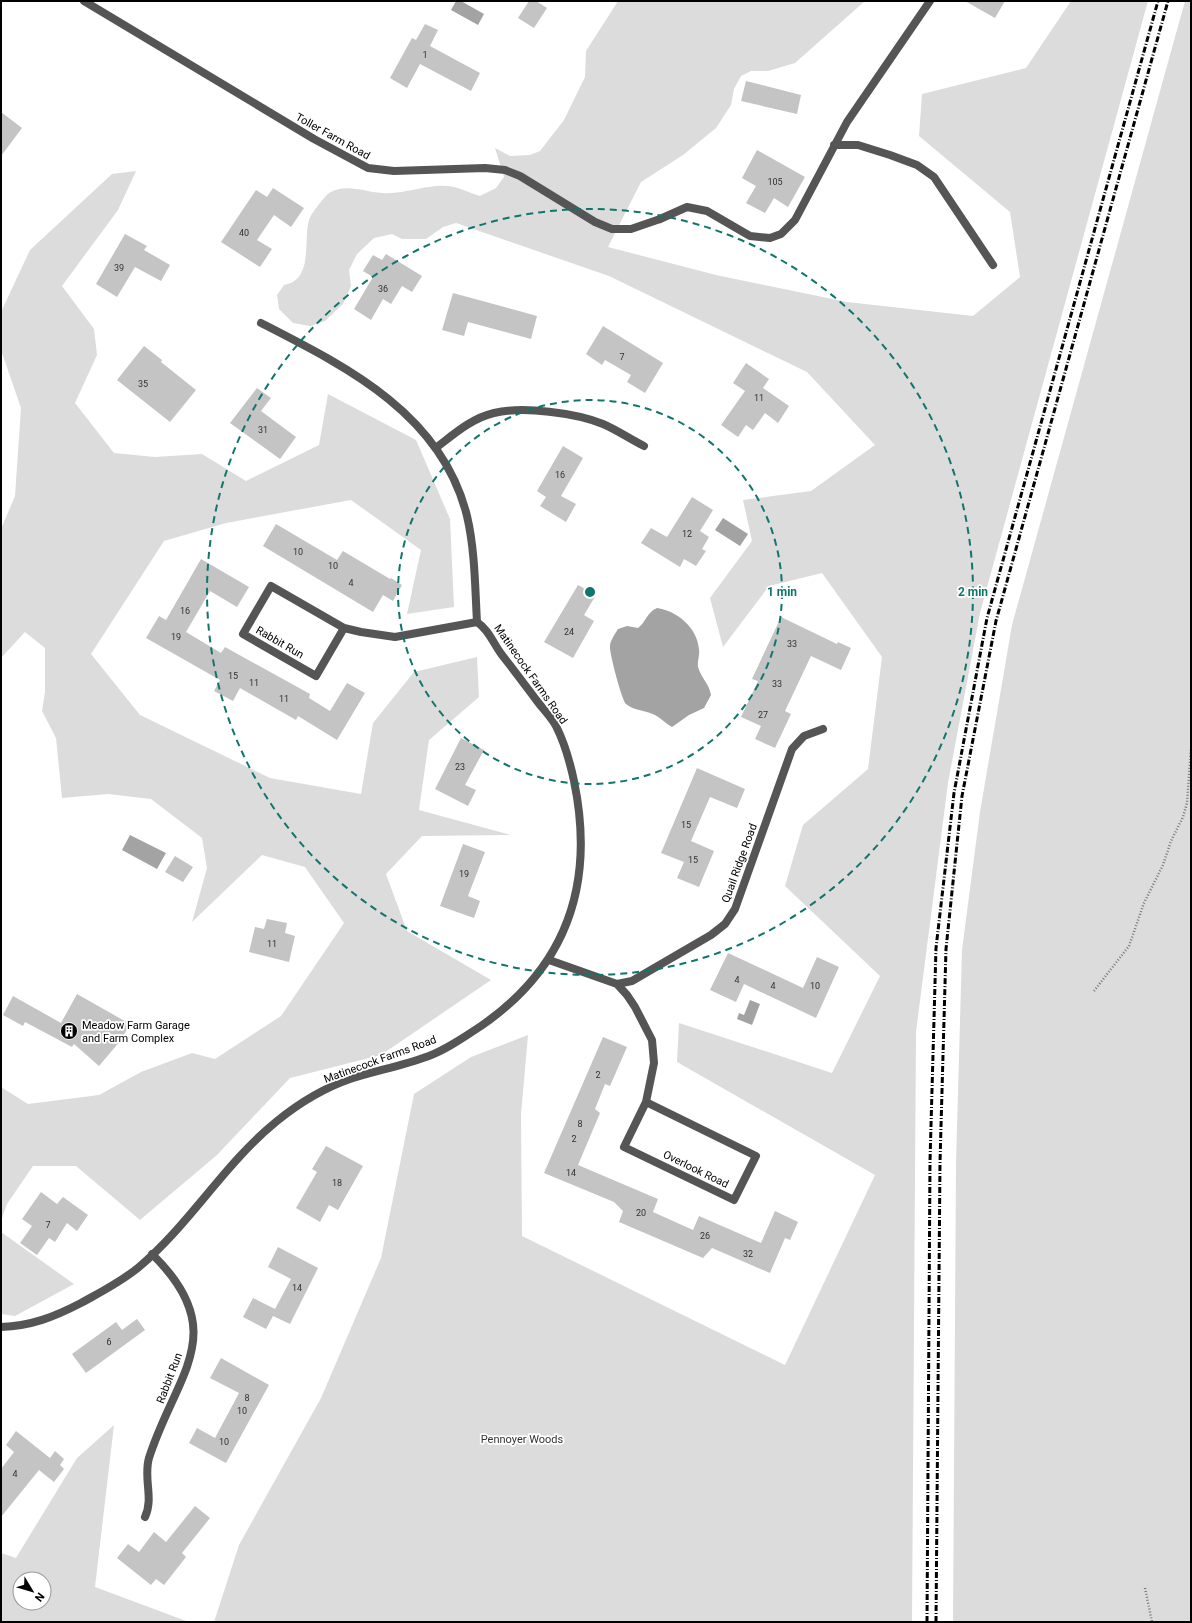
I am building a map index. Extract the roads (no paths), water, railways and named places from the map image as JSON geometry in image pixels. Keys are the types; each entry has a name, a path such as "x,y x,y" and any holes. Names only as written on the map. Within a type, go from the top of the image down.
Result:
{"street":[{"name":"Toller Farm Road","path":"84,1 314,139 368,168 394,171 485,168 505,170 520,176 595,222 612,229 631,230 687,207 707,211 750,236 770,238 781,234 795,220 847,122 930,1"},
{"path":"834,145 858,145 890,155 917,165 934,177 993,265"},
{"path":"261,323 328,358 360,378 407,413 437,447 458,486 467,517 473,552 476,622"},
{"path":"437,447 467,424 494,413 528,410 566,414 602,424 644,446"},
{"name":"Rabbit Run","path":"344,628 316,676 243,634 271,586 344,628 395,637 476,622"},
{"name":"Matinecock Farms Road","path":"1,1326 18,1326 39,1322 57,1315 112,1287 139,1267 152,1254 254,1142 278,1120 318,1094 348,1080 428,1056 460,1040 493,1018 520,996 549,960 562,935 578,890 582,856 580,810 570,765 555,724 497,648 485,627 476,622"},
{"name":"Quail Ridge Road","path":"617,984 632,982 711,935 724,924 735,909 792,749 804,736 823,729"},
{"path":"549,960 617,984"},
{"name":"Overlook Road","path":"617,984 635,1007 652,1040 654,1063 646,1102 624,1147 734,1200 756,1156 646,1102"},
{"name":"Rabbit Run","path":"144,1517 149,1508 150,1500 147,1477 148,1461 154,1444 183,1380 190,1358 194,1333 191,1312 184,1292 171,1272 152,1254"}],"railway":[{"path":"927,1622 930,1161 936,948 954,793 987,618 1158,1"},
{"path":"936,1622 940,1162 946,949 962,796 996,621 1168,1"}],"place":[{"name":"Meadow Farm Garage and Farm Complex","path":"69,1031"}],"park label":[{"name":"Pennoyer Woods","path":"522,1439"}]}
